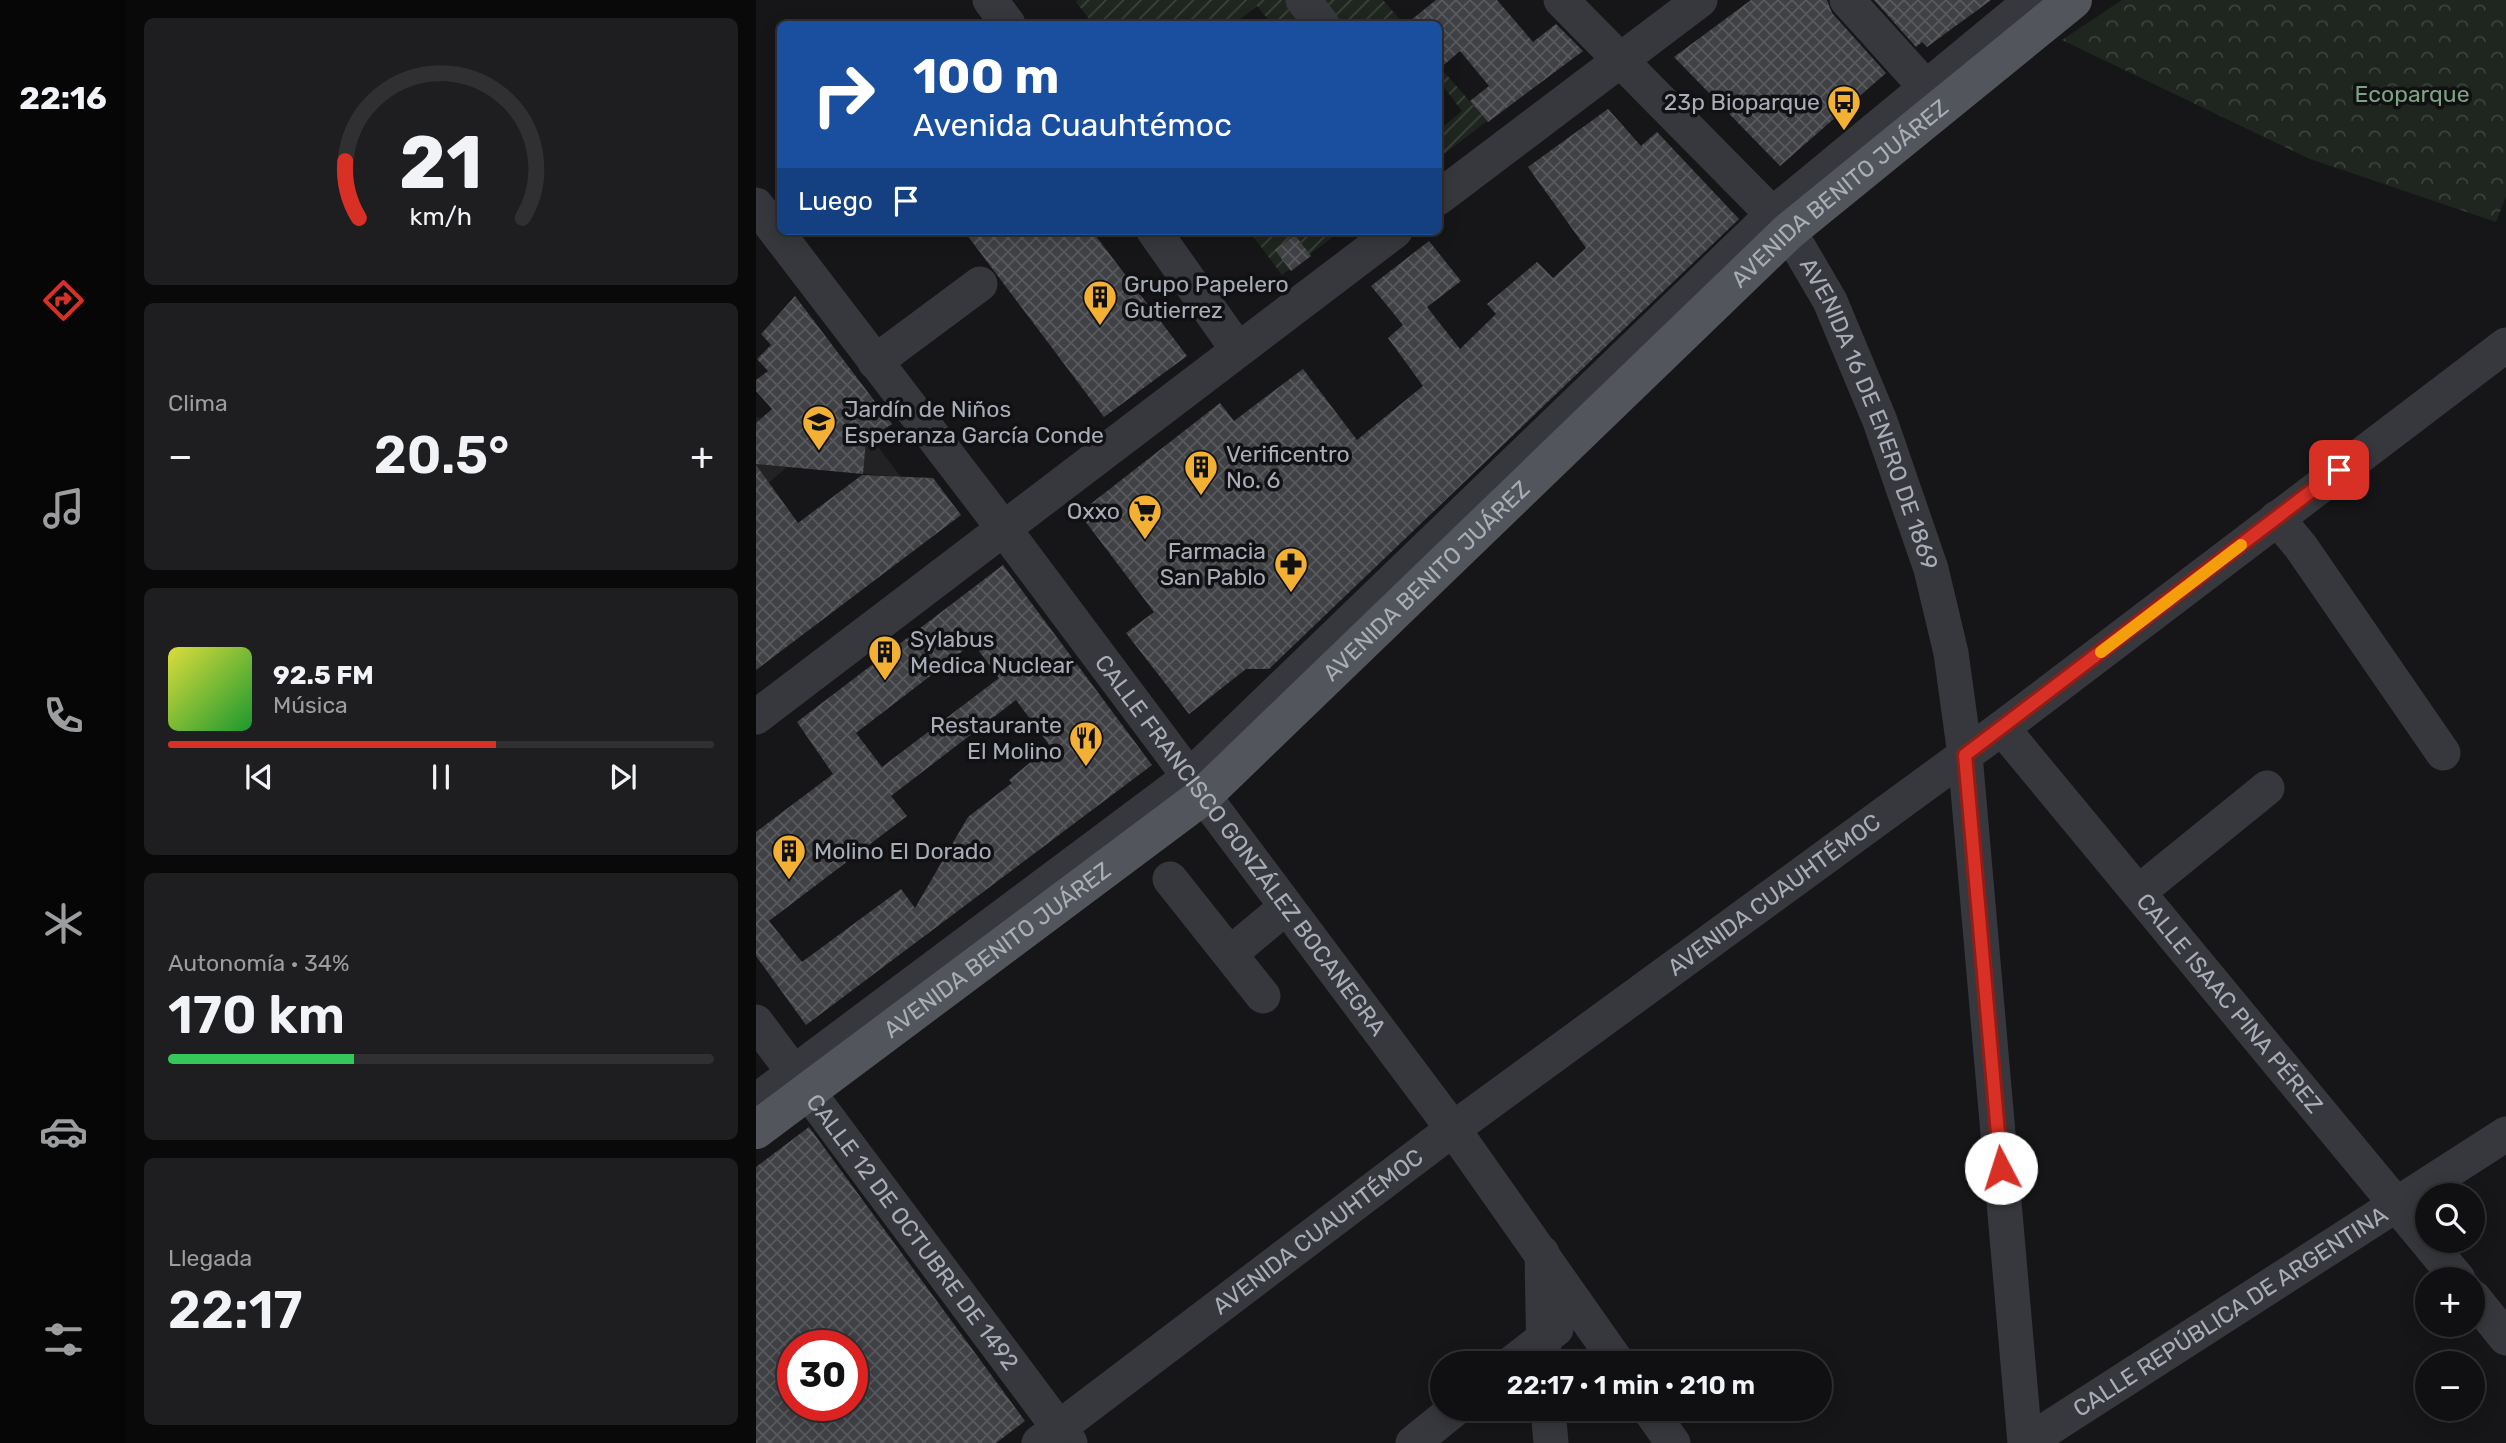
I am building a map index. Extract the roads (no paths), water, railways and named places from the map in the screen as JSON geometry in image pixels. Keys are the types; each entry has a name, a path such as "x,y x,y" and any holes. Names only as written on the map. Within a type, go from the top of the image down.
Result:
{"main road":[{"name":"AVENIDA BENITO JUÁREZ","path":"756,1130 801,1082 1196,787 1781,222 1934,95 2073,0"}],"street":[{"path":"990,0 1006,21"},
{"path":"1303,0 1320,21"},
{"name":"AVENIDA 16 DE ENERO DE 1869","path":"1561,0 1781,222 1830,301 1880,421 1931,569 1951,653 1965,755 2025,1443"},
{"path":"1442,195 1700,0"},
{"path":"1847,0 1934,95 2032,0"},
{"name":"CALLE FRANCISCO GONZÁLEZ BOCANEGRA","path":"756,205 777,233"},
{"name":"CALLE FRANCISCO GONZÁLEZ BOCANEGRA","path":"779,235 1004,529 1453,1129 1610,1351"},
{"path":"1157,235 1238,350"},
{"path":"756,716 1390,235"},
{"path":"875,362 980,284"},
{"name":"AVENIDA CUAUHTÉMOC","path":"1056,1438 1453,1129 2002,728 2506,345"},
{"path":"2277,518 2301,547 2443,753"},
{"name":"CALLE ISAAC PINA PÉREZ","path":"2002,728 2140,891 2448,1267"},
{"path":"2140,891 2267,788"},
{"path":"1170,879 1263,996"},
{"path":"1231,953 1286,907"},
{"name":"CALLE 12 DE OCTUBRE DE 1492","path":"756,1022 1056,1438"},
{"path":"756,1101 801,1082"},
{"name":"CALLE REPÚBLICA DE ARGENTINA","path":"2025,1443 2506,1134"},
{"path":"1542,1253 1543,1351"},
{"path":"1543,1351 1582,1311"},
{"path":"2485,1312 2506,1338"},
{"path":"1413,1443 1440,1421"},
{"path":"1549,1421 1551,1443"},
{"path":"1658,1421 1673,1443"}],"place":[{"name":"23p Bioparque","path":"1844,132"},
{"name":"Grupo Papelero Gutierrez","path":"1100,327"},
{"name":"Jardín de Niños Esperanza García Conde","path":"819,452"},
{"name":"Verificentro No. 6","path":"1201,497"},
{"name":"Oxxo","path":"1145,541"},
{"name":"Farmacia San Pablo","path":"1291,594"},
{"name":"Sylabus Medica Nuclear","path":"885,682"},
{"name":"Restaurante El Molino","path":"1086,768"},
{"name":"Molino El Dorado","path":"789,881"}],"park label":[{"name":"Ecoparque","path":"2412,94"}]}
